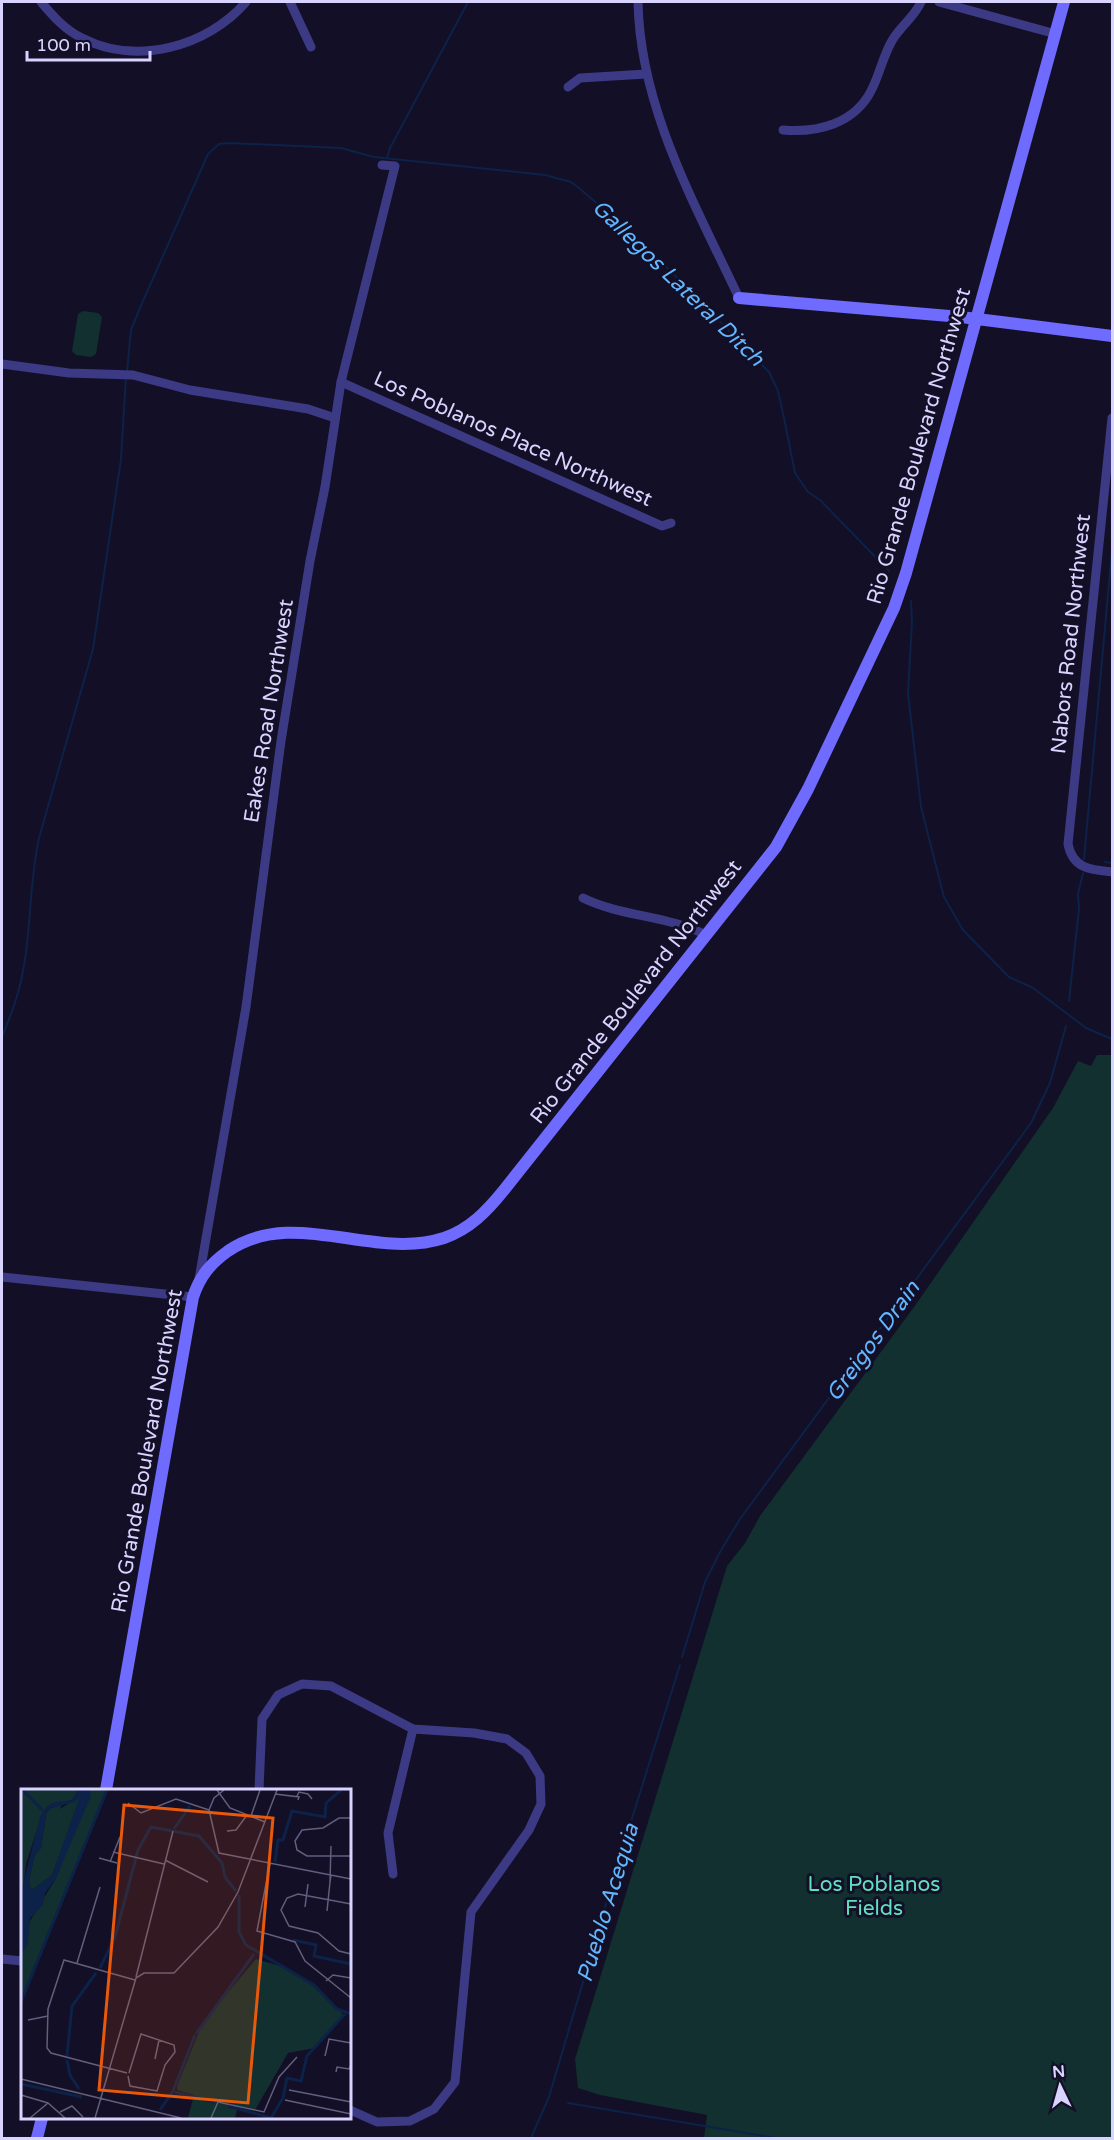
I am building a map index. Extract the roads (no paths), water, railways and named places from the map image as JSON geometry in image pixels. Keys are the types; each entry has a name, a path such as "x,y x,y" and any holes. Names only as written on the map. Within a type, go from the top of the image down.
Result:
{"street":[{"path":"41,2 59,23 81,38 103,47 129,52 168,49 205,34 236,13 246,2"},
{"path":"290,2 312,47"},
{"path":"638,2 646,74 669,146 739,298 977,319 1113,336"},
{"path":"783,130 812,131 834,124 852,114 871,92 893,38 921,2"},
{"path":"939,2 1056,34"},
{"name":"Rio Grande Boulevard Northwest","path":"106,1789 193,1297 199,1279 216,1259 237,1245 258,1236 276,1232 419,1243 443,1238 480,1218 776,847 808,789 894,608 912,554 1064,2"},
{"path":"568,87 580,78 646,74"},
{"name":"Eakes Road Northwest","path":"199,1279 246,1007 281,741 341,382 395,166 382,165"},
{"path":"2,364 69,373 133,375 190,390 308,410 335,418"},
{"name":"Los Poblanos Place Northwest","path":"341,382 662,526 671,523"},
{"name":"Nabors Road Northwest","path":"1113,418 1068,844 1070,855 1088,869 1113,872"},
{"path":"583,898 601,907 687,926 706,935"},
{"path":"2,1277 193,1297"},
{"path":"259,1789 262,1719 278,1695 302,1684 331,1686 413,1729 474,1733 507,1739 526,1753 540,1776 541,1804 529,1830 471,1912 455,2082 434,2109 410,2121 377,2122 351,2110"},
{"path":"393,1874 388,1833 413,1729"},
{"path":"2,1959 21,1961"},
{"path":"37,2139 42,2119"}],"waterway":[{"path":"387,158 390,148 468,2"},
{"name":"Gallegos Lateral Ditch","path":"127,371 131,330 208,154 219,144 341,148 374,157 545,175 571,182 645,245 769,372 778,391 795,473 808,492 820,500 889,571"},
{"path":"2,1037 19,989 23,970 39,838 93,649 121,459 126,376"},
{"name":"Pueblo Acequia","path":"1084,859 1112,550"},
{"name":"Gallegos Lateral Ditch","path":"911,601 908,693 921,807 944,897 963,930 1009,977 1033,988 1086,1028 1112,1039"},
{"path":"1105,862 1112,863"},
{"name":"Pueblo Acequia","path":"1069,1001 1079,909 1078,894 1083,873"},
{"name":"Greigos Drain","path":"682,1657 705,1582 740,1519 1031,1123 1050,1083 1066,1026"},
{"name":"Pueblo Acequia","path":"531,2138 549,2097 680,1665"},
{"path":"568,2103 776,2138"}],"park label":[{"name":"Los Poblanos Fields","path":"874,1896"}]}
